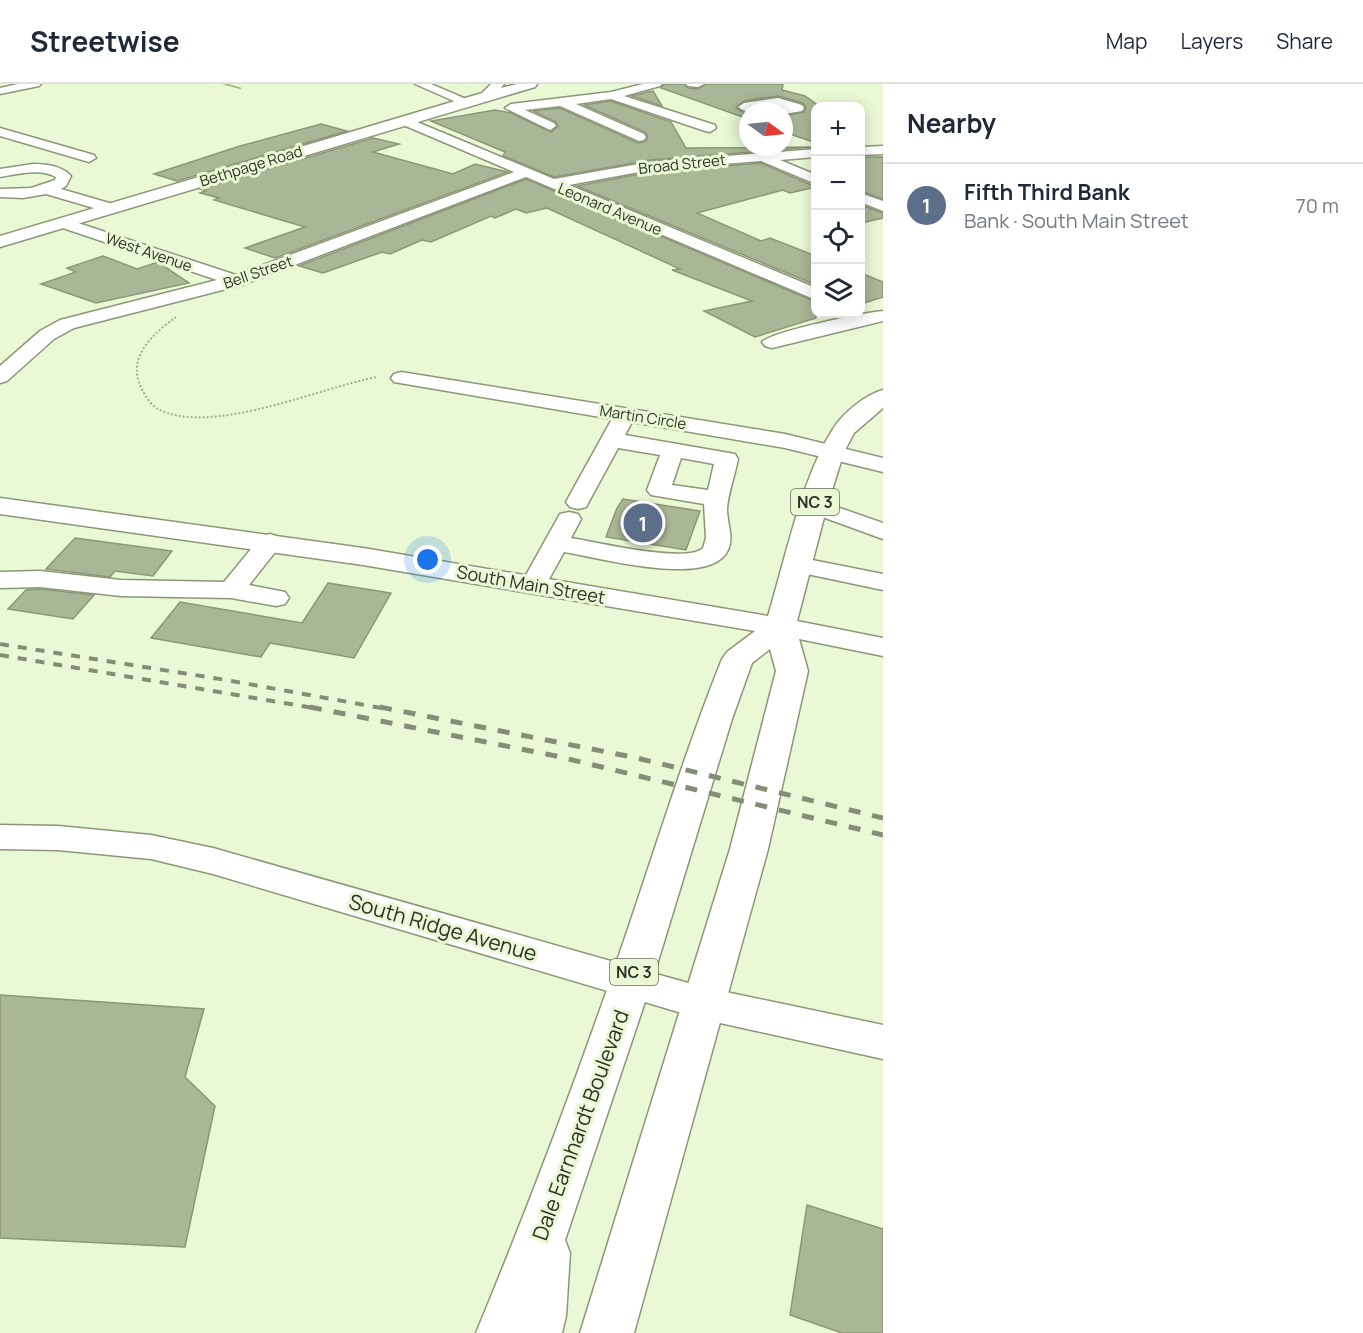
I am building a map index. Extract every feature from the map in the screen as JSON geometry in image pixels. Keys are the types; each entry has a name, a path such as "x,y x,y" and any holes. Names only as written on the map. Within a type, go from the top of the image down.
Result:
{"main road":[{"path":"487,96 498,84"},
{"name":"Bethpage Road","path":"0,242 531,84"},
{"name":"NC 3","path":"780,627 814,506 832,452 844,430 866,409 883,397"},
{"name":"South Main Street","path":"0,506 270,542 534,584 883,647"},
{"path":"607,1333 702,1003 750,849 792,671 780,627"},
{"name":"Dale Earnhardt Boulevard","path":"503,1333 548,1219 631,981 738,658 780,627"},
{"path":"535,1333 540,1316 548,1219"}],"street":[{"path":"0,91 35,84"},
{"path":"421,84 467,102"},
{"path":"550,126 511,108 610,96 656,84"},
{"path":"692,84 698,84"},
{"path":"570,87 610,96"},
{"path":"584,87 710,128"},
{"path":"562,102 639,137"},
{"path":"685,119 714,113"},
{"name":"Leonard Avenue","path":"405,121 811,294"},
{"path":"0,132 89,158 79,165 58,172"},
{"path":"865,151 883,150"},
{"name":"Broad Street","path":"793,154 811,153"},
{"path":"763,156 811,178"},
{"name":"Broad Street","path":"550,184 650,166 763,156"},
{"path":"0,172 37,169 58,172 64,176 64,180 46,189 0,193"},
{"name":"Bell Street","path":"0,377 47,335 67,324 236,281 525,173"},
{"path":"46,189 111,208"},
{"path":"865,199 883,206"},
{"name":"West Avenue","path":"63,223 236,281"},
{"path":"772,342 799,333 851,322 869,315 883,324"},
{"name":"Martin Circle","path":"401,378 785,441 883,465"},
{"path":"534,584 626,414"},
{"path":"556,543 670,562 695,562 708,557 714,550 718,538 715,508 727,459 612,440"},
{"path":"673,450 659,490 717,499"},
{"path":"814,506 883,532"},
{"path":"231,590 270,542"},
{"path":"798,565 883,582"},
{"path":"0,580 40,579 121,588 231,590 276,598"},
{"name":"South Ridge Avenue","path":"0,837 58,838 151,847 213,861 702,1003 883,1042"}],"path":[{"path":"182,312 151,340 138,357 135,373 141,389 158,409 166,412 213,417 252,411 360,380 377,377 401,378"}],"building":[{"path":"664,84 684,84 688,88 698,89 706,84 783,84 782,90 805,96 813,102 811,102 811,141 793,135 793,114 804,112 806,107 803,103 778,96 744,101 739,102 736,108 739,110 739,116 661,88"},
{"path":"653,91 662,106 632,96 648,92"},
{"path":"611,101 671,122 686,148 739,148 739,153 650,160 554,177 503,156 505,152 431,121 495,110 511,113 551,132 558,126 556,122 533,111 560,108 638,143 646,141 648,136 645,132 584,105"},
{"path":"321,124 347,131 177,181 154,174 240,146"},
{"path":"373,138 399,144 373,152 453,174 475,164 508,172 275,258 245,248 305,227 214,200 219,198 200,193 206,191 201,189"},
{"path":"865,157 883,157 883,199 865,192"},
{"path":"761,163 811,185 811,188 790,193 783,190 697,213 761,241 770,238 811,254 811,283 577,186 650,172"},
{"path":"526,179 811,300 811,318 816,318 755,337 704,311 752,301 672,270 680,269 547,208 526,213 516,209 495,218 491,216 431,242 422,240 390,254 382,252 323,273 299,266"},
{"path":"865,206 883,213 883,218 865,222"},
{"path":"103,256 137,269 158,262 189,283 96,303 41,284 76,272 67,268"},
{"path":"865,275 883,282 883,297 865,303"},
{"path":"623,499 700,511 686,550 606,537 617,508"},
{"path":"75,538 172,551 153,576 115,571 110,577 46,569"},
{"path":"328,583 391,593 354,658 270,643 261,657 151,638 180,602 302,623"},
{"path":"40,589 94,595 73,619 8,609 26,590"},
{"path":"0,995 204,1009 185,1077 215,1106 185,1247 0,1238"},
{"path":"807,1205 883,1229 883,1333 842,1333 790,1315"}],"waterway":[{"path":"224,84 240,88"}],"railway":[{"path":"0,644 226,680 387,709"},
{"path":"0,655 319,709"},
{"path":"310,707 556,756 883,835"},
{"path":"380,707 637,758 883,818"}],"place":[{"name":"Fifth Third Bank","path":"643,523"}]}
